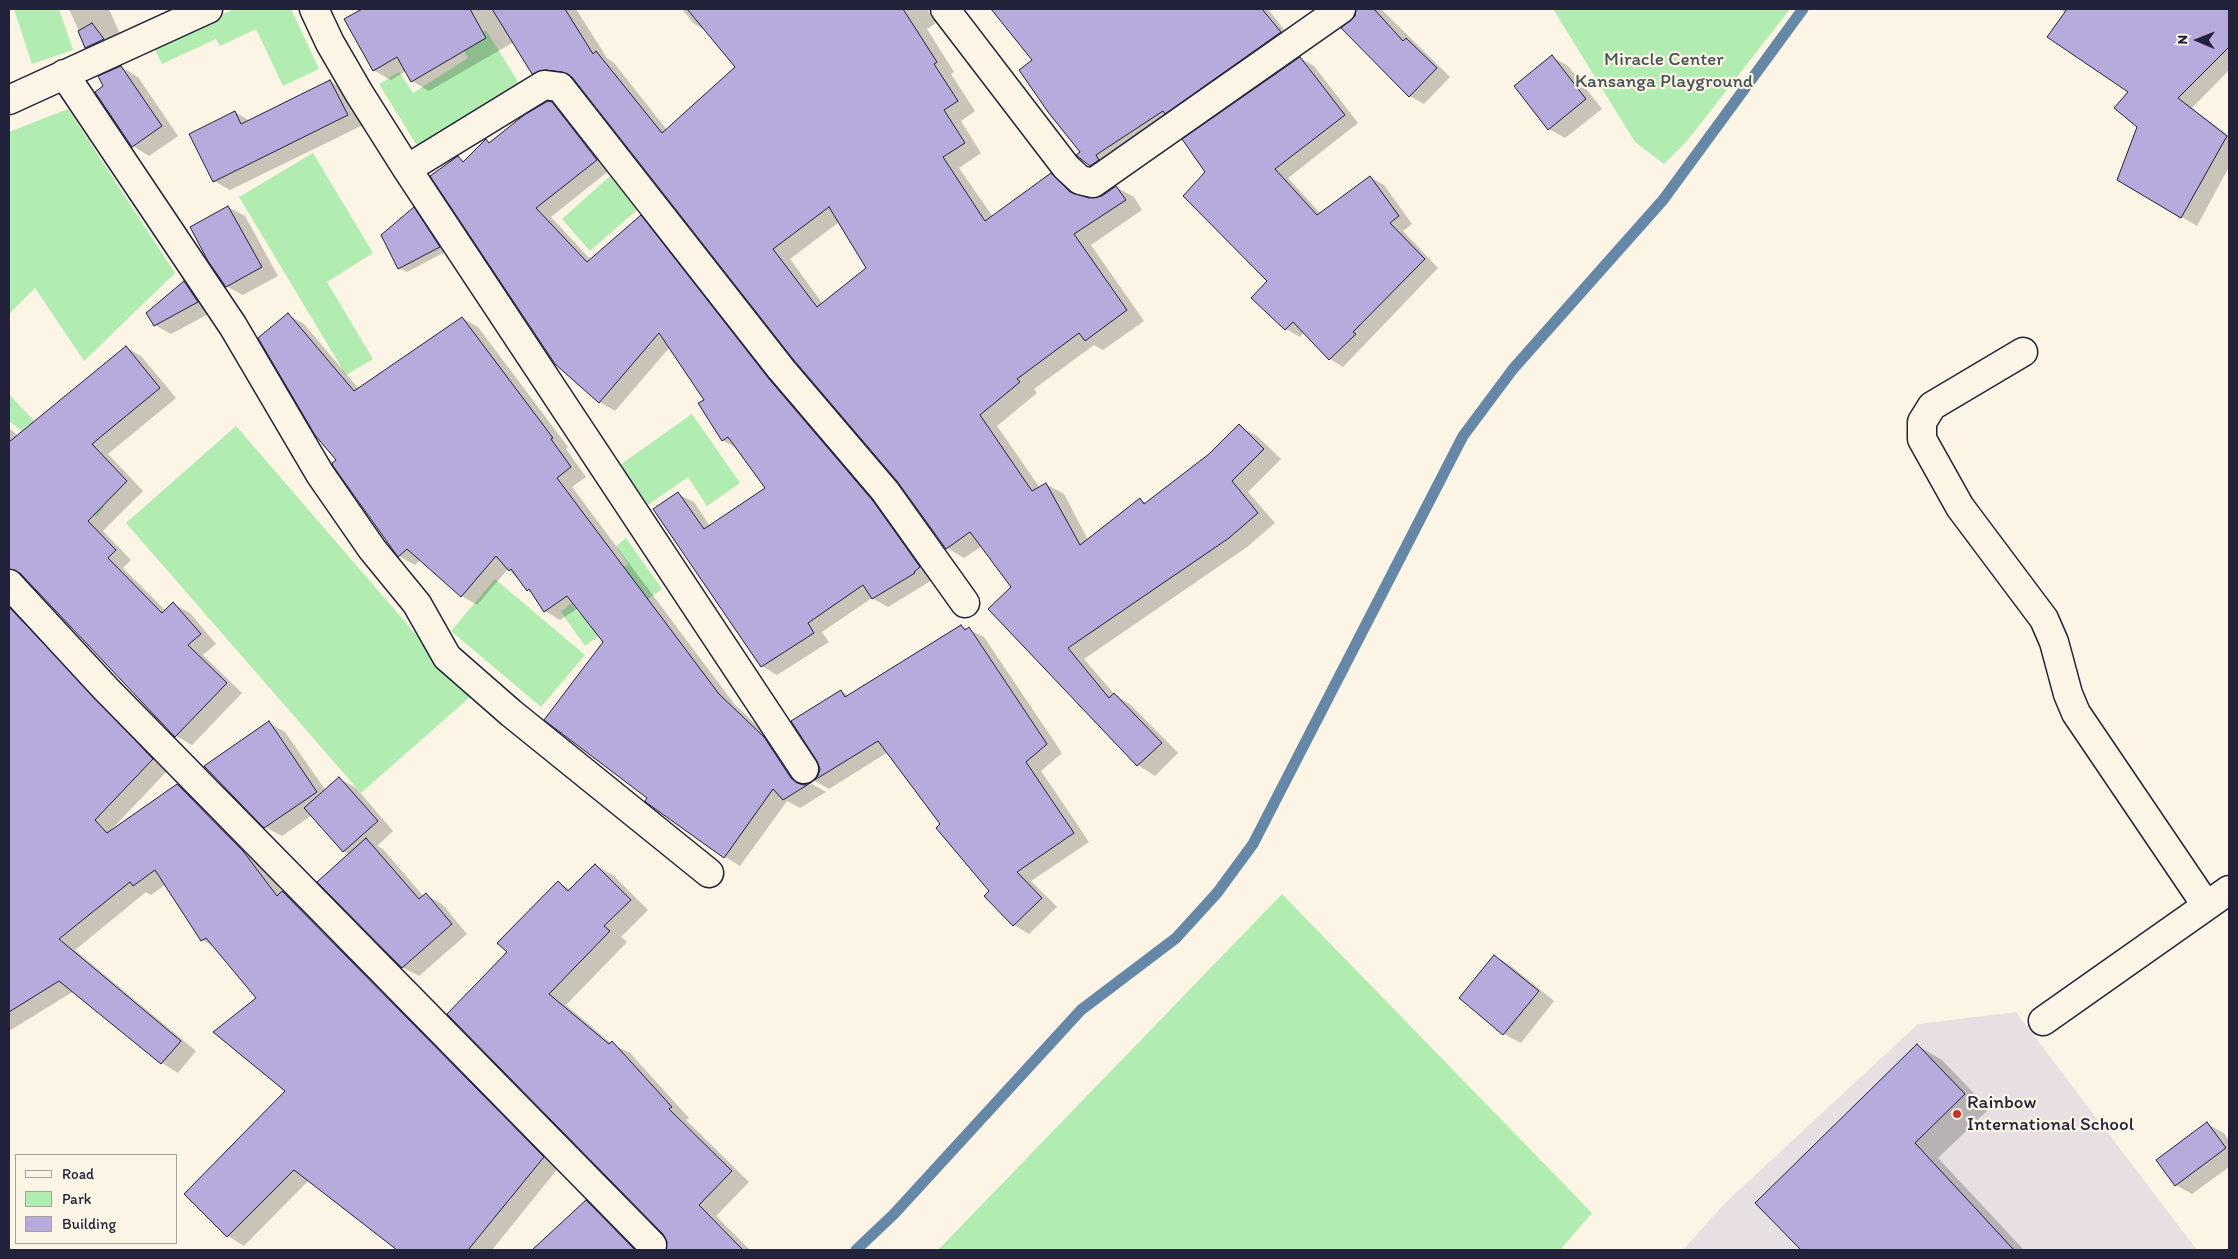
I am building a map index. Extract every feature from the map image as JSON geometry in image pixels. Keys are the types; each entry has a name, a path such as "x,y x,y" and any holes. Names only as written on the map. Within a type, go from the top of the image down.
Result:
{"street":[{"path":"9,100 208,9"},
{"path":"314,9 354,85 406,169 804,769"},
{"path":"945,9 1066,167 1080,180 1093,183 1341,9"},
{"path":"64,74 233,326 320,474 372,549 417,604 447,657 511,713 709,874"},
{"path":"406,169 544,85 560,87 781,369 885,491 965,603"},
{"path":"2023,352 1932,406 1922,422 1922,439 1960,507 2044,619 2054,642 2068,694 2076,713 2206,906"},
{"path":"9,584 106,689 652,1245"},
{"path":"2043,1021 2229,890"}],"shaded area":[{"name":"Rainbow International School","path":"2016,1012 2197,1250 1683,1250 1723,1205 1918,1024"}],"green space":[{"path":"14,9 59,9 73,50 32,64"},
{"path":"234,9 291,9 319,69 283,86 256,29 220,46 216,39 162,64 154,47"},
{"name":"Miracle Center Kansanga Playground","path":"1553,9 1790,9 1687,141 1664,164 1635,142"},
{"path":"486,30 520,85 419,149 379,84 399,72 413,93 468,58 461,46"},
{"path":"68,109 175,273 84,361 35,288 9,314 9,132"},
{"path":"313,153 373,253 327,282 373,359 346,375 239,197"},
{"path":"610,176 638,209 590,251 562,219"},
{"path":"9,394 81,472 80,479 104,507 96,517 28,436 9,421"},
{"path":"692,414 740,483 707,506 688,477 648,505 620,465"},
{"path":"236,426 470,697 361,793 126,523"},
{"path":"626,538 662,589 585,646 561,612 571,603 580,615 605,597 598,586 628,564 616,546"},
{"path":"495,579 585,655 541,707 451,631"},
{"path":"1282,894 1592,1213 1560,1250 938,1250"}],"building":[{"path":"362,9 470,9 486,38 411,82 397,57 373,71 344,19"},
{"path":"492,9 565,9 593,54 596,51 662,133 735,67 687,9 903,9 937,62 934,64 958,101 944,110 965,143 943,157 985,221 1051,173 1070,192 1089,198 1102,196 1116,186 1126,200 1074,234 1127,310 1085,341 1079,333 1017,379 1020,382 980,415 1032,491 1046,483 1080,545 1140,498 1144,504 1209,454 1239,424 1264,449 1232,481 1258,513 1229,538 1068,648 1109,698 1114,693 1162,743 1137,766 988,609 1011,587 970,532 946,549 897,481 793,359 572,77 562,72 546,70 532,74","holes":["829,207 866,268 817,307 773,249"]},
{"path":"991,9 1262,9 1281,32 1165,114 1163,111 1096,155 1099,160 1090,166 1076,155 1080,152 1048,112 1019,70 1032,60"},
{"path":"1356,9 1374,9 1403,41 1406,38 1437,68 1409,97 1341,28 1355,16"},
{"path":"2067,9 2229,9 2229,47 2178,98 2227,136 2181,218 2117,180 2137,127 2114,108 2128,92 2047,37"},
{"path":"92,23 104,39 85,48 78,31"},
{"path":"1552,55 1586,99 1548,130 1514,86"},
{"path":"1300,57 1345,115 1275,169 1317,215 1370,176 1399,216 1390,223 1425,259 1353,332 1356,334 1329,360 1293,322 1285,330 1251,298 1267,281 1183,196 1205,172 1182,139"},
{"path":"121,66 162,126 132,147 95,92 103,86 98,76"},
{"path":"330,80 348,115 213,182 189,134 235,111 241,124"},
{"path":"548,101 552,102 597,160 536,208 587,262 641,215 769,379 873,501 920,567 915,573 872,599 863,585 808,623 814,633 761,667 653,509 678,492 704,529 765,488 728,437 722,441 698,403 704,400 659,333 599,403 555,364 430,176 458,156 463,162 486,139 489,143 524,115"},
{"path":"228,206 262,267 226,287 208,261 190,227"},
{"path":"414,207 440,247 398,269 381,235"},
{"path":"184,281 198,302 154,326 146,313"},
{"path":"288,313 354,391 462,317 553,438 551,439 571,467 557,478 719,694 764,737 791,778 797,783 804,785 812,782 783,800 773,789 724,858 647,803 645,801 647,798 544,720 603,642 567,596 544,612 529,589 527,591 511,569 509,571 496,556 461,597 407,549 398,557 333,466 332,463 336,460 315,435 258,338"},
{"path":"126,346 160,388 92,444 127,481 88,521 116,550 108,558 162,613 173,602 201,634 188,645 227,683 175,737 20,573 9,569 9,442"},
{"path":"9,607 153,759 95,820 107,833 177,784 243,851 277,896 282,891 544,1157 468,1250 397,1250 294,1170 227,1237 184,1194 285,1091 213,1032 256,998 206,938 201,941 155,870 133,886 130,882 59,939 181,1041 161,1064 59,981 9,1012"},
{"path":"961,625 965,630 969,627 1047,744 1026,762 1074,833 1017,872 1042,898 1013,926 984,896 989,891 936,828 940,824 878,741 813,781 818,776 820,769 817,761 791,721 841,690 845,697"},
{"path":"269,721 317,792 264,828 204,766"},
{"path":"339,777 378,821 343,852 304,808"},
{"path":"366,838 419,899 426,893 452,924 402,968 317,882"},
{"path":"595,864 631,900 604,926 610,931 549,994 609,1044 612,1041 672,1107 669,1109 732,1171 699,1205 743,1250 666,1250 667,1242 663,1234 447,1014 507,952 497,943 558,881 568,891"},
{"path":"1494,955 1539,991 1503,1035 1459,998"},
{"path":"1917,1044 1965,1094 1915,1143 2014,1250 1801,1250 1755,1203"},
{"path":"2207,1122 2226,1148 2175,1186 2156,1160"},
{"path":"586,1200 635,1250 532,1250"}],"waterway":[{"path":"856,1250 894,1214 1081,1010 1176,938 1217,893 1253,844 1463,436 1513,369 1663,200 1803,9"}],"place":[{"name":"Rainbow International School","path":"1957,1114"}]}
